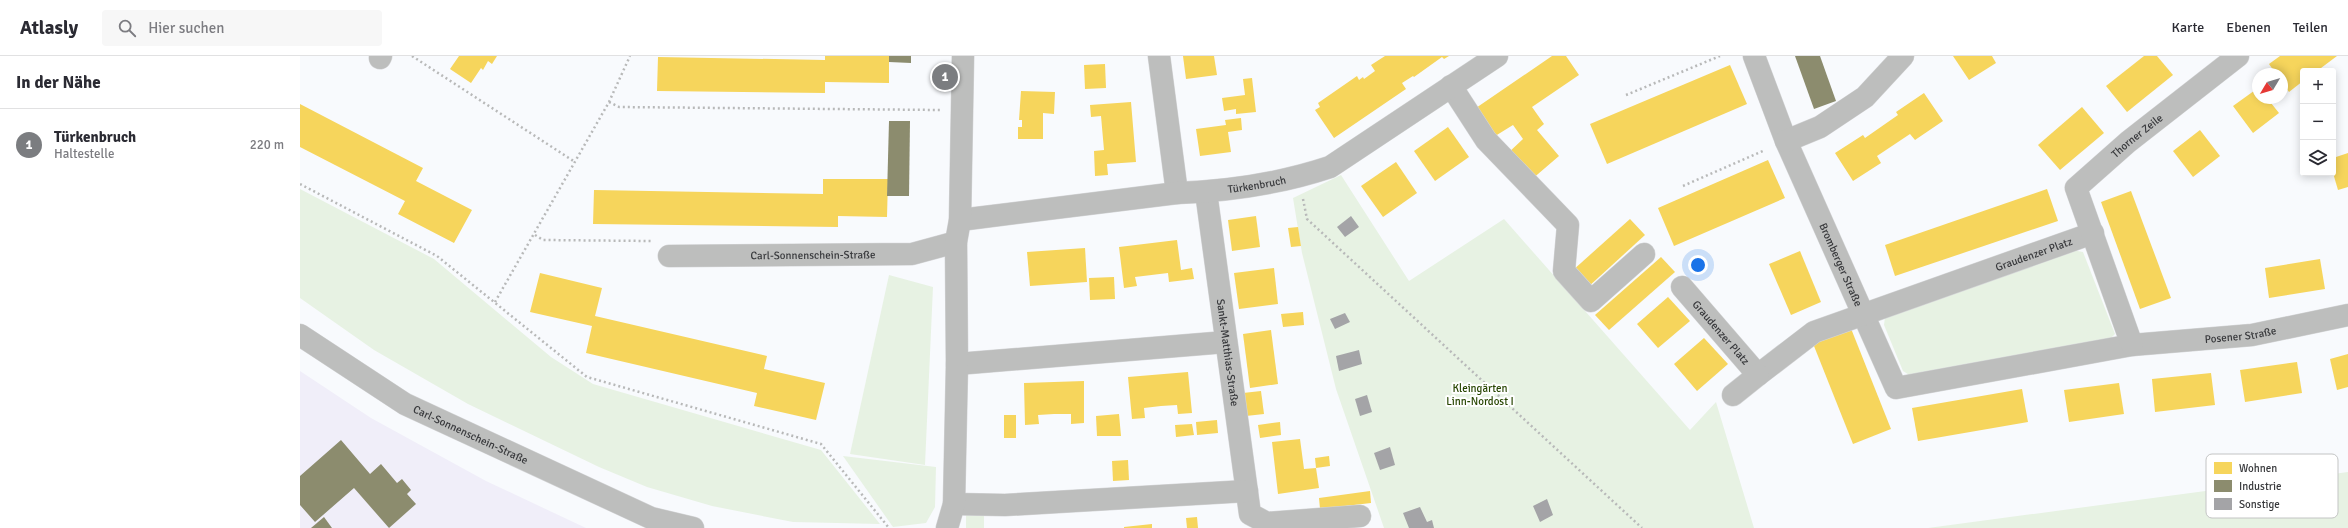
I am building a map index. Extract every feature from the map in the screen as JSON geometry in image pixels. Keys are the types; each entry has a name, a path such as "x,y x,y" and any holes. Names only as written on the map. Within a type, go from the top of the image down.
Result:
{"street":[{"path":"947,528 954,504 957,364 956,242 960,220 963,56"},
{"path":"1159,56 1178,193"},
{"name":"Türkenbruch","path":"960,220 1178,193 1206,192 1300,177 1330,167 1497,56"},
{"name":"Bromberger Straße","path":"1754,56 1786,141 1896,388 2132,345"},
{"path":"1786,141 1820,127 1865,97 1903,56"},
{"name":"Thorner Zeile","path":"2093,233 2076,188 2128,142 2238,56"},
{"path":"1451,86 1486,140 1568,225 1564,271 1591,301 1644,254"},
{"name":"Sankt-Matthias-Straße","path":"1206,192 1250,514 1267,523 1360,516"},
{"path":"2093,233 2132,345"},
{"name":"Graudenzer Platz","path":"1682,287 1758,375 1814,332 2093,233"},
{"name":"Carl-Sonnenschein-Straße","path":"669,256 912,254 956,242"},
{"name":"Posener Straße","path":"2132,345 2252,335 2348,314"},
{"name":"Carl-Sonnenschein-Straße","path":"300,335 406,404 651,523 693,528"},
{"path":"957,364 1226,342"},
{"path":"1733,395 1758,375"},
{"path":"954,504 1006,505 1247,491"}],"path":[{"path":"412,56 575,162"},
{"path":"495,302 609,102 630,56"},
{"path":"1626,95 1720,56"},
{"path":"609,102 619,107 962,110"},
{"path":"1683,186 1786,141"},
{"path":"1300,177 1307,219 1642,528"},
{"path":"300,184 437,256 587,376 822,444 889,528"},
{"path":"534,235 543,240 662,241 669,256"}],"shaded area":[{"path":"300,371 371,418 486,481 586,528 300,528"}],"green space":[{"name":"Kleingärten Linn-Nordost I","path":"1341,175 1409,281 1504,219 1690,430 1716,402 1754,528 1384,528 1336,389 1302,253 1293,198"},
{"path":"300,189 434,259 551,357 593,384 821,450 880,524 793,522 712,506 647,487 599,467 468,404 374,350 300,298"},
{"path":"2072,250 2083,252 2115,334 2108,341 1911,376 1903,371 1884,325 1885,317"},
{"path":"889,275 933,287 925,465 850,454"},
{"path":"843,456 936,467 935,507 926,523 893,527"},
{"path":"2348,472 2348,528 1928,528 2206,491 2206,518 2338,518 2338,473"},
{"path":"984,510 984,528 966,528 966,512"}],"building: Wohnen":[{"path":"459,56 497,56 492,64 488,61 483,70 481,68 471,83 450,69"},
{"path":"825,56 889,56 889,83 825,82 825,93 657,91 658,57 825,60"},
{"path":"1183,56 1214,56 1217,75 1186,79"},
{"path":"1385,56 1449,56 1444,59 1442,57 1414,77 1413,76 1402,83 1406,89 1334,138 1315,110 1320,107 1318,103 1357,76 1359,80 1363,77 1364,79 1375,71 1371,65"},
{"path":"1552,56 1566,56 1579,75 1532,107 1544,124 1537,130 1559,156 1531,180 1507,154 1523,139 1513,125 1492,138 1473,110"},
{"path":"1953,56 1992,56 1996,63 1969,80"},
{"path":"2144,56 2157,56 2173,75 2127,112 2106,86"},
{"path":"2280,56 2337,56 2321,68 2300,68 2300,83 2289,92 2288,68 2272,68 2269,64"},
{"path":"1105,64 1106,88 1085,89 1084,65"},
{"path":"1730,65 1747,104 1607,164 1590,124"},
{"path":"1252,78 1256,112 1236,114 1236,109 1224,111 1222,98 1245,95 1243,79"},
{"path":"1021,91 1055,92 1054,114 1043,113 1043,139 1018,139 1018,127 1022,127 1022,120 1019,120"},
{"path":"2252,92 2252,104 2272,104 2279,113 2253,133 2233,106"},
{"path":"1924,93 1943,121 1915,140 1910,134 1877,156 1881,163 1853,181 1835,153 1863,135 1865,138 1898,115 1896,112"},
{"path":"1131,102 1136,162 1107,164 1108,175 1095,176 1094,151 1104,150 1101,116 1091,117 1090,105"},
{"path":"300,104 423,168 416,181 472,210 454,243 398,214 405,201 300,147"},
{"path":"2082,107 2104,133 2060,170 2038,145"},
{"path":"1241,118 1242,130 1228,132 1231,152 1200,156 1196,129 1226,125 1225,120"},
{"path":"1448,127 1469,157 1435,181 1414,151"},
{"path":"2200,130 2220,156 2193,177 2173,151"},
{"path":"2348,153 2348,187 2338,190 2334,176 2336,176 2336,157"},
{"path":"1768,160 1785,198 1674,246 1658,208"},
{"path":"1396,162 1417,193 1383,217 1361,186"},
{"path":"823,179 888,179 887,217 838,216 838,227 593,224 594,190 823,194"},
{"path":"2047,189 2058,221 1895,276 1885,245"},
{"path":"2131,191 2171,298 2140,309 2101,202"},
{"path":"1256,216 1260,247 1232,251 1228,220"},
{"path":"1630,219 1645,235 1587,288 1572,271"},
{"path":"1298,227 1301,246 1291,247 1288,228"},
{"path":"1177,240 1181,270 1192,268 1194,279 1169,282 1168,273 1135,277 1137,286 1124,288 1119,247"},
{"path":"1085,248 1087,282 1030,286 1027,252"},
{"path":"1800,251 1821,302 1791,315 1769,264"},
{"path":"1661,257 1675,272 1609,330 1595,315"},
{"path":"2320,259 2325,289 2269,298 2265,268"},
{"path":"1274,268 1278,304 1239,309 1234,273"},
{"path":"540,273 602,288 595,316 767,356 764,369 825,383 816,420 754,406 757,393 586,353 592,326 530,312"},
{"path":"1114,277 1115,299 1090,300 1089,278"},
{"path":"1668,297 1690,321 1658,348 1637,324"},
{"path":"1303,312 1304,325 1283,327 1281,314"},
{"path":"1850,326 1891,429 1853,444 1812,341"},
{"path":"1271,330 1278,384 1250,388 1243,334"},
{"path":"1704,338 1728,364 1697,391 1674,364"},
{"path":"2348,354 2348,387 2337,390 2330,359"},
{"path":"2297,362 2302,393 2245,402 2240,370"},
{"path":"1188,372 1192,413 1178,414 1177,405 1161,406 1144,408 1145,418 1132,419 1128,377"},
{"path":"2211,373 2215,405 2155,412 2152,379"},
{"path":"1084,381 1084,423 1071,424 1071,414 1054,414 1038,415 1039,424 1025,425 1024,383"},
{"path":"2119,383 2124,414 2069,422 2064,390"},
{"path":"2022,389 2028,422 1918,441 1912,408"},
{"path":"1261,391 1264,414 1246,416 1243,393"},
{"path":"1119,414 1121,436 1097,436 1096,416"},
{"path":"1004,415 1016,415 1016,438 1004,438"},
{"path":"1217,420 1218,433 1197,435 1196,422"},
{"path":"1280,422 1281,435 1260,438 1258,425"},
{"path":"1192,424 1194,435 1176,437 1175,425"},
{"path":"1300,439 1304,469 1316,468 1319,488 1278,494 1272,442"},
{"path":"1329,456 1330,466 1316,468 1315,458"},
{"path":"1128,460 1129,480 1113,481 1112,461"},
{"path":"1370,491 1371,503 1320,509 1319,498"},
{"path":"1197,517 1198,528 1187,528 1186,518"},
{"path":"1152,524 1152,528 1124,528 1124,527"}],"building: Industrie":[{"path":"889,56 911,56 911,63 889,62"},
{"path":"1795,56 1820,56 1836,101 1814,109"},
{"path":"889,121 910,121 909,196 887,196"},
{"path":"341,440 370,474 381,464 397,483 402,479 411,490 407,494 416,504 389,528 354,488 315,522 300,505 300,476"},
{"path":"324,517 332,528 311,528"}],"building: Sonstige":[{"path":"1351,216 1359,227 1345,237 1337,227"},
{"path":"1345,313 1350,322 1335,329 1330,319"},
{"path":"1359,350 1362,364 1339,371 1336,356"},
{"path":"1367,395 1372,412 1360,416 1355,399"},
{"path":"1390,447 1395,465 1380,470 1374,453"},
{"path":"1547,499 1553,515 1540,522 1533,506"},
{"path":"1420,507 1427,522 1432,520 1434,528 1409,528 1403,513"}],"place":[{"name":"Türkenbruch","path":"945,77"}]}
